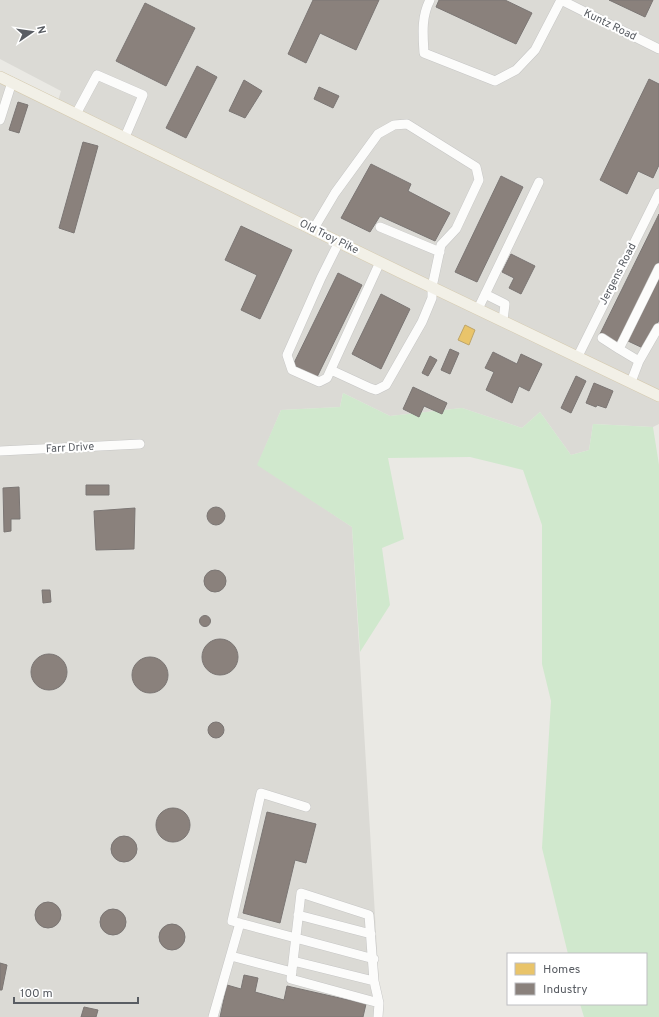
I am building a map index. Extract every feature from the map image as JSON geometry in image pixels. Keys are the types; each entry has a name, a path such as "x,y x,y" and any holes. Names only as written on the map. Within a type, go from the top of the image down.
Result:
{"main road":[{"name":"Old Troy Pike","path":"0,77 313,230 659,396"}],"street":[{"path":"430,0 426,6 422,28 424,53 495,81 516,70 535,50 561,0"},
{"name":"Kuntz Road","path":"561,0 659,49"},
{"path":"76,114 97,75 143,95 125,138"},
{"path":"0,120 2,109 12,82"},
{"path":"313,230 335,193 378,134 394,125 407,124 476,167 478,180 456,229 441,245 432,287 432,298 422,322 386,386 376,390 331,370"},
{"path":"478,309 539,182"},
{"name":"Jergens Road","path":"578,356 659,193"},
{"path":"380,227 440,252"},
{"path":"339,242 321,278 287,355 292,370 320,382 327,378 380,262"},
{"path":"619,349 659,268"},
{"path":"485,294 505,304 503,320"},
{"path":"631,382 639,361 659,328"},
{"path":"602,338 639,361"},
{"name":"Farr Drive","path":"0,451 140,444"},
{"path":"306,807 260,793 232,921 374,960"},
{"path":"378,1003 291,979 301,893 369,915 374,960 374,981 378,1003 378,1017"},
{"path":"298,915 371,934"},
{"path":"213,1017 240,923"},
{"path":"230,956 292,972"},
{"path":"293,961 374,981"}],"shaded area":[{"path":"0,0 659,0 659,424 653,427 593,424 589,450 571,455 540,412 522,428 462,408 390,416 343,393 340,407 281,410 258,464 352,527 381,1017 0,1017 0,77 57,104 61,91 0,59"}],"green space":[{"path":"343,393 390,416 462,408 522,428 540,412 571,455 589,450 593,424 653,427 659,465 659,1017 584,1017 580,1005 647,1005 647,953 568,953 542,848 551,701 542,664 542,525 523,470 470,457 388,458 404,539 382,548 390,605 360,652 352,527 257,465 281,410 340,407"}],"building: Homes":[{"path":"465,325 475,330 469,345 458,340"}],"building: Industry":[{"path":"313,0 379,0 356,50 320,33 306,63 288,54"},
{"path":"439,0 505,0 532,13 516,44 436,7"},
{"path":"609,0 653,0 645,17"},
{"path":"145,3 195,28 166,86 116,61"},
{"path":"197,66 217,77 186,138 166,128"},
{"path":"649,79 659,84 659,165 653,178 638,171 627,194 600,180"},
{"path":"244,80 262,91 245,118 229,111"},
{"path":"319,87 339,96 333,108 314,99"},
{"path":"18,102 28,105 19,133 9,130"},
{"path":"83,142 98,146 74,233 59,228"},
{"path":"371,164 411,184 408,191 450,213 435,241 380,216 370,232 341,218"},
{"path":"501,176 523,187 477,282 455,272"},
{"path":"659,214 659,261 619,343 600,334"},
{"path":"241,226 292,250 260,319 241,310 257,275 225,260"},
{"path":"511,254 535,266 521,294 509,288 514,278 502,272"},
{"path":"338,273 362,285 317,377 293,365"},
{"path":"659,279 659,320 645,349 628,341"},
{"path":"381,294 410,309 381,369 352,354"},
{"path":"450,349 459,353 450,374 441,370"},
{"path":"493,352 517,364 521,354 542,364 529,391 519,386 512,403 486,390 494,372 485,368"},
{"path":"430,356 437,360 428,376 422,373"},
{"path":"576,376 586,381 571,413 561,408"},
{"path":"594,383 613,391 606,408 597,405 596,407 586,403"},
{"path":"413,387 447,403 442,414 424,406 419,417 403,409"},
{"path":"86,485 109,485 109,495 86,495"},
{"path":"19,487 20,519 11,519 11,531 4,532 3,488"},
{"path":"216,507 222,510 225,516 222,522 216,525 210,522 207,516 210,510"},
{"path":"135,508 134,549 96,550 94,511"},
{"path":"215,570 223,573 226,581 223,589 215,592 207,589 204,581 207,573"},
{"path":"42,590 50,590 51,602 43,603"},
{"path":"205,615 209,617 211,621 209,625 205,627 201,625 199,621 201,617"},
{"path":"220,639 233,644 238,657 233,670 220,675 207,670 202,657 207,644"},
{"path":"53,654 62,659 66,665 66,679 62,685 53,690 45,690 36,685 32,679 31,668 36,659 42,655"},
{"path":"154,657 163,662 167,668 167,682 163,688 154,693 146,693 137,688 133,682 132,671 137,662 143,658"},
{"path":"213,722 219,722 224,727 222,736 219,738 213,738 208,733 208,727"},
{"path":"170,808 176,808 180,809 187,815 190,825 189,832 183,839 176,842 170,842 166,841 159,835 156,828 156,822 157,818 163,811"},
{"path":"267,812 316,824 306,863 295,860 280,923 243,913"},
{"path":"124,836 133,840 137,849 133,858 124,862 115,858 111,849 115,840"},
{"path":"48,902 57,906 61,915 57,924 48,928 39,924 35,915 39,906"},
{"path":"113,909 122,913 126,922 122,931 113,935 104,931 100,922 104,913"},
{"path":"172,924 181,928 185,937 181,946 172,950 163,946 159,937 163,928"},
{"path":"0,963 7,965 2,990 0,990"},
{"path":"244,975 258,978 255,992 284,1000 287,986 366,1004 363,1017 220,1017 227,985 241,989"},
{"path":"84,1007 98,1010 96,1017 81,1017"}]}
